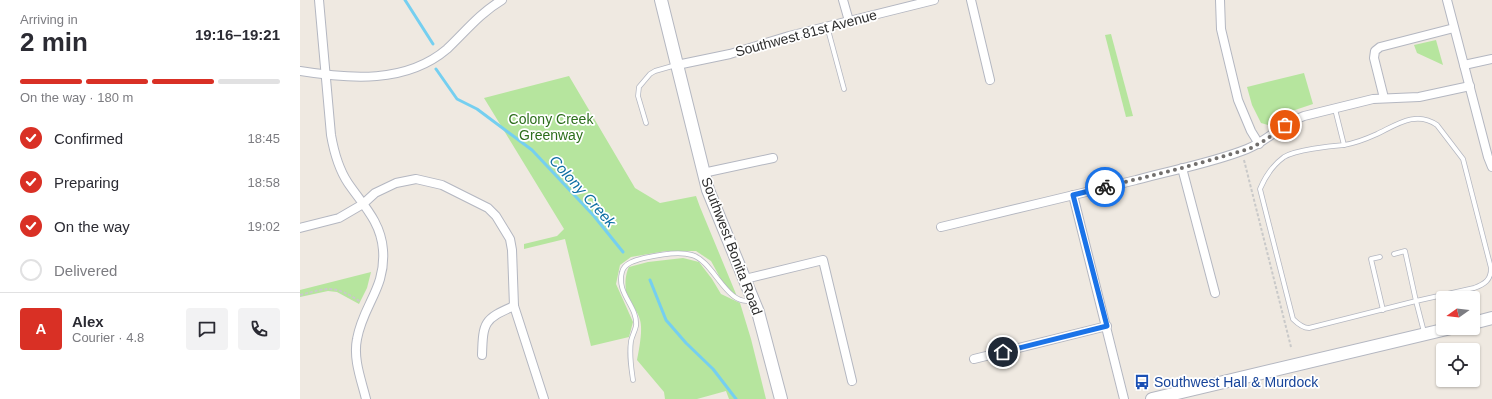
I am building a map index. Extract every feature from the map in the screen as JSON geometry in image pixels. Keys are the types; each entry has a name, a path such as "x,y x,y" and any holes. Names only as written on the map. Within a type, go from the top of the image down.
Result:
{"main road":[{"name":"Southwest Bonita Road","path":"661,0 704,174 714,206 754,299 781,399"},
{"path":"1480,321 1492,318"},
{"path":"1152,399 1436,331"}],"street":[{"path":"319,0 331,135 335,154 343,174 378,226 383,249 382,275 376,292 360,325 356,340 355,355 366,399"},
{"path":"300,71 326,75 376,77 407,71 430,61 445,50 492,6 502,0"},
{"path":"843,0 849,21"},
{"name":"Southwest 81st Avenue","path":"677,65 730,54 789,36 934,0"},
{"path":"971,0 990,80"},
{"path":"1220,0 1221,29 1238,100 1251,131 1259,144"},
{"path":"1446,0 1488,157 1492,167"},
{"path":"1384,98 1374,58 1375,51 1380,47 1454,28"},
{"path":"1464,65 1492,58"},
{"path":"941,227 1182,168 1241,151 1259,144 1294,119 1335,108 1373,99 1419,97 1470,86"},
{"path":"704,174 773,158"},
{"path":"1182,168 1215,293"},
{"path":"300,228 339,218 363,204 375,193 396,183 416,179 442,185 488,208 496,216 510,239 512,250 514,306 544,399"},
{"path":"1073,195 1107,326 1124,399"},
{"path":"746,279 823,260 852,381"},
{"path":"482,355 484,326 498,313 514,306"},
{"path":"974,359 1107,326"}],"lane":[{"path":"827,26 844,90"},
{"path":"646,123 638,96 639,87 655,70 677,65"},
{"path":"1335,108 1344,145"},
{"path":"1424,118 1437,125 1463,160 1491,268 1491,274 1489,279 1481,286 1416,301 1310,328 1297,324 1292,315 1260,194 1260,189 1267,175 1284,157 1325,146 1344,145 1366,139 1397,123 1424,118"},
{"path":"1394,254 1405,251 1425,334"},
{"path":"633,380 629,358 636,326 634,313 623,293 621,283 622,272 625,266 636,260 648,257 664,255 692,255 702,259 709,266 722,286 732,295 741,300 748,301 754,299"},
{"path":"1380,257 1371,259 1383,310"}],"path":[{"path":"1241,151 1291,347"},
{"path":"300,295 330,288 340,291 368,307"}],"green space":[{"path":"1111,34 1133,116 1126,117 1105,35"},
{"path":"1436,40 1443,65 1417,53 1414,45"},
{"path":"1304,73 1313,104 1289,112 1268,125 1261,123 1252,105 1247,87"},
{"name":"Colony Creek Greenway","path":"569,76 635,188 660,203 696,196 736,294 734,294 723,283 711,261 696,251 666,251 631,257 620,265 616,284 633,322 629,337 591,346 565,239 524,249 524,244 557,236 564,229 484,98"},
{"path":"683,258 699,262 721,294 740,303 751,339 766,399 729,399 726,391 697,399 665,399 664,392 637,360 641,324 638,314 629,301 626,291 626,278 629,267 648,262"},
{"path":"371,272 367,288 359,304 337,292 328,291 300,297 300,290"}],"waterway":[{"name":"Colony Creek","path":"405,0 433,44"},
{"name":"Colony Creek","path":"436,69 457,99 477,109 532,150 594,216 623,252"},
{"name":"Colony Creek","path":"650,280 666,320 686,343 713,369 736,399"}],"way so far":[{"path":"1105,187 1182,168 1249,149 1267,139 1275,131 1285,125"}],"place":[{"name":"Southwest Hall & Murdock","path":"1142,382"}],"route":[{"path":"1003,352 1107,326 1073,195 1105,187"}]}
